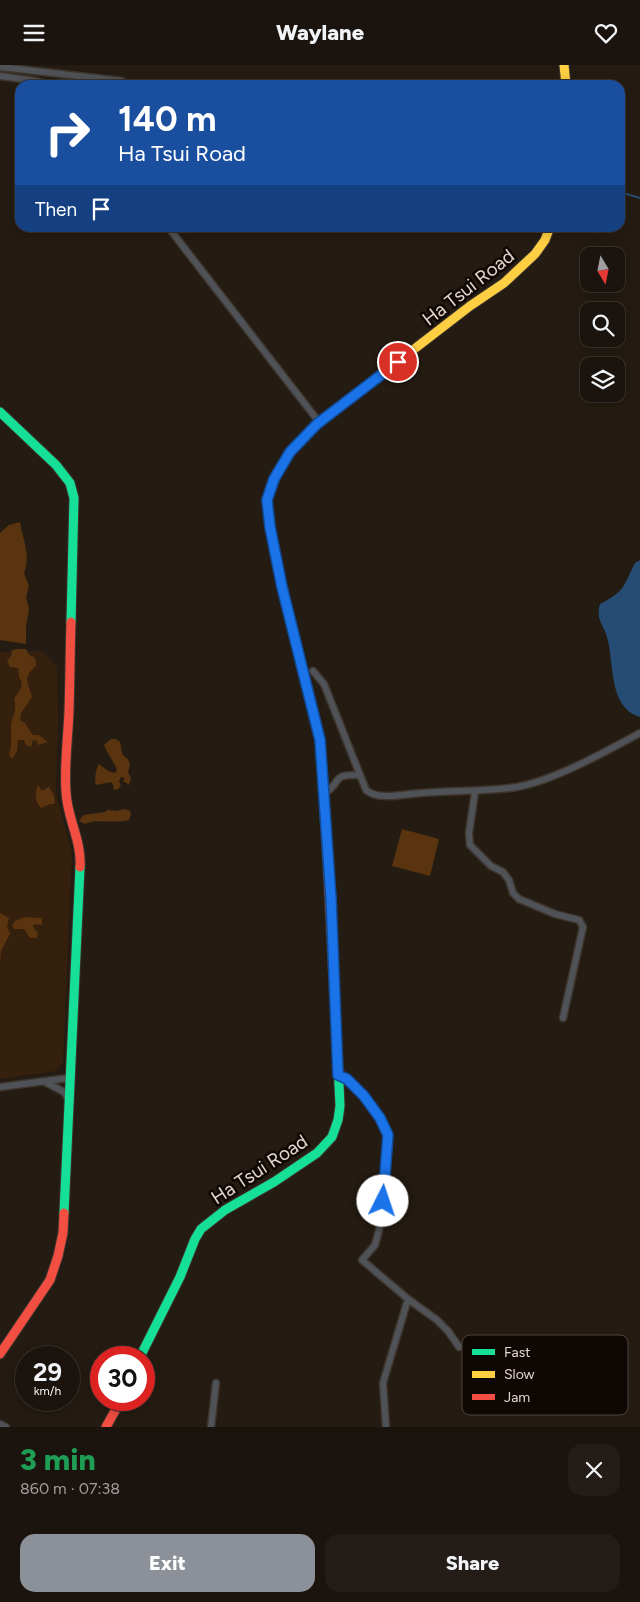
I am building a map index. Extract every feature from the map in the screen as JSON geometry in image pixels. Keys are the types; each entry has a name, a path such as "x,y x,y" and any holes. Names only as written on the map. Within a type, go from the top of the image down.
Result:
{"street":[{"path":"564,65 566,80"},
{"path":"0,67 113,80"},
{"path":"0,76 22,80"},
{"path":"172,232 319,423"},
{"name":"Ha Tsui Road","path":"146,1346 180,1277 201,1229 225,1210 305,1162 332,1137 338,1120 331,898 320,740 282,587 270,527 267,500 274,479 290,452 319,423 470,306 504,283 535,254 548,232"},
{"path":"0,412 56,465 70,483 74,498 70,710 65,774 70,817 80,853 79,920 63,1233 56,1264 50,1280 0,1355"},
{"path":"313,671 324,684 366,790 371,795 383,796 442,791 475,792 519,786 547,778 609,750 640,733"},
{"path":"324,793 331,789 338,777 360,775"},
{"path":"475,792 469,833 470,845 491,866 503,872 513,893 519,899 555,914 579,920 583,927 563,1018"},
{"path":"338,1075 347,1079 364,1096 380,1118 388,1135 379,1230 375,1245 362,1260 408,1299 437,1320 448,1331 458,1347"},
{"path":"0,1087 70,1078"},
{"path":"45,1082 64,1092 69,1101"},
{"path":"386,1427 383,1383 408,1299"},
{"path":"212,1427 216,1383"},
{"path":"106,1427 114,1411"},
{"path":"0,1424 6,1427"}],"shaded area":[{"path":"20,522 27,554 24,573 29,586 26,597 29,609 26,644 0,640 0,533 9,525"},
{"path":"26,649 29,655 34,657 36,661 36,666 29,674 27,680 32,697 21,713 20,720 25,723 33,735 39,735 48,742 38,745 37,741 33,740 31,747 26,745 24,740 18,740 17,751 12,759 9,755 11,726 15,711 14,699 21,688 22,682 19,677 18,668 10,667 7,661 12,654 11,651"},
{"path":"42,651 57,667 56,793 72,854 63,1062 56,1071 0,1079 0,652"},
{"path":"111,739 116,739 120,742 122,754 128,759 130,765 128,772 131,778 129,785 123,781 125,778 121,777 119,781 121,786 117,790 113,789 114,787 111,782 96,785 95,783 99,764 108,771 115,773 117,770 104,745"},
{"path":"38,785 42,791 49,787 54,795 54,804 41,808 36,797"},
{"path":"125,809 130,811 129,820 95,821 85,824 79,821 83,815 105,812 107,810"},
{"path":"402,829 439,839 430,876 392,866"},
{"path":"0,913 9,918 7,926 10,934 1,951 0,965"},
{"path":"25,917 42,918 42,925 34,924 33,927 38,933 37,938 30,938 24,929 14,929 12,925 15,921"}],"water":[{"path":"640,560 640,717 630,712 618,696 607,636 600,619 599,610 600,604 619,592 635,563"}],"waterway":[{"path":"625,194 640,198"}],"traffic: fast":[{"path":"0,412 56,465 70,483 74,498 71,622"},
{"path":"277,473 267,500 270,527 282,587 320,740 327,851"},
{"path":"64,1213 80,867"},
{"path":"146,1346 180,1277 201,1229 225,1210 274,1182 317,1153 332,1137 338,1120 340,1106 338,1063"}],"traffic: slow":[{"path":"564,65 566,80"},
{"path":"277,473 290,452 317,424 470,306 504,283 535,254 548,232"}],"traffic: jam":[{"path":"71,622 66,782 67,802 79,848 80,867"},
{"path":"327,851 338,1063"},
{"path":"0,1354 50,1280 63,1233 64,1213"},
{"path":"106,1427 115,1411"}],"route":[{"path":"383,1201 388,1135 380,1118 364,1096 347,1079 338,1075 331,898 320,740 282,587 270,527 267,500 274,479 290,452 317,424 398,362"}]}
